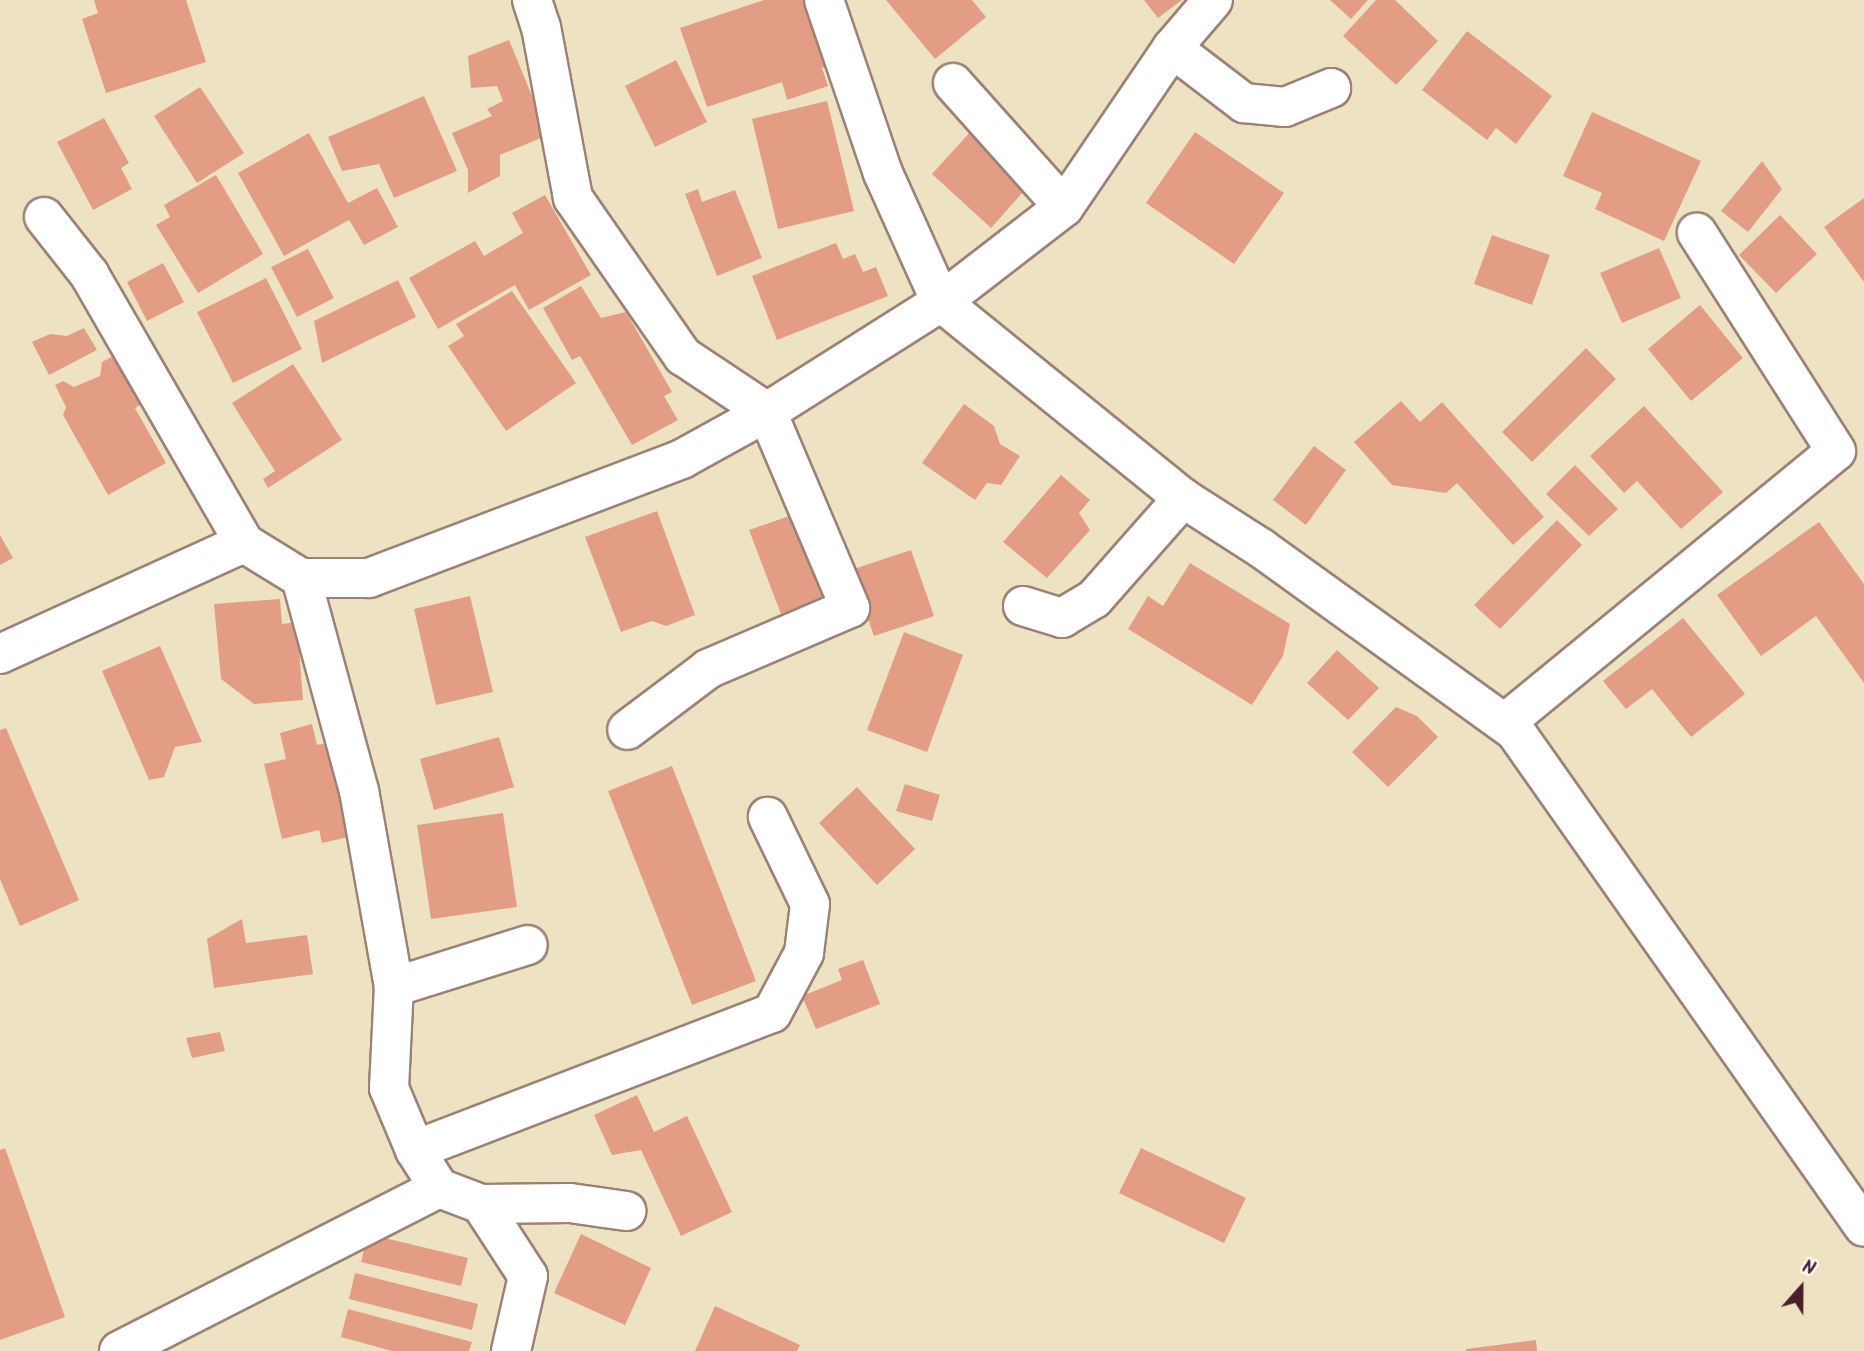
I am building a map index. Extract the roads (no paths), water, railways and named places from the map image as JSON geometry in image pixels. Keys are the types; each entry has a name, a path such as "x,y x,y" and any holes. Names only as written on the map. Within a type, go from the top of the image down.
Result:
{"street":[{"path":"532,0 541,27 573,198 683,356 767,412 850,608 708,669 627,730"},
{"path":"824,0 883,173 941,302 1183,498 1261,548 1515,731 1864,1227"},
{"path":"44,217 89,274 244,543 301,578 369,578 682,459 767,412 941,302 1064,207 1172,48 1213,0"},
{"path":"1172,48 1244,103 1285,107 1331,88"},
{"path":"953,83 1064,207"},
{"path":"1505,723 1836,451 1697,233"},
{"path":"1023,606 1062,618 1094,599 1183,498"},
{"path":"0,654 244,543"},
{"path":"301,578 359,791 394,987 390,1088 415,1150 439,1188 481,1204 570,1203 626,1211"},
{"path":"415,1150 772,1013 804,953 810,904 768,817"},
{"path":"394,987 528,945"},
{"path":"119,1351 439,1188"},
{"path":"481,1204 528,1276 511,1351"}]}
